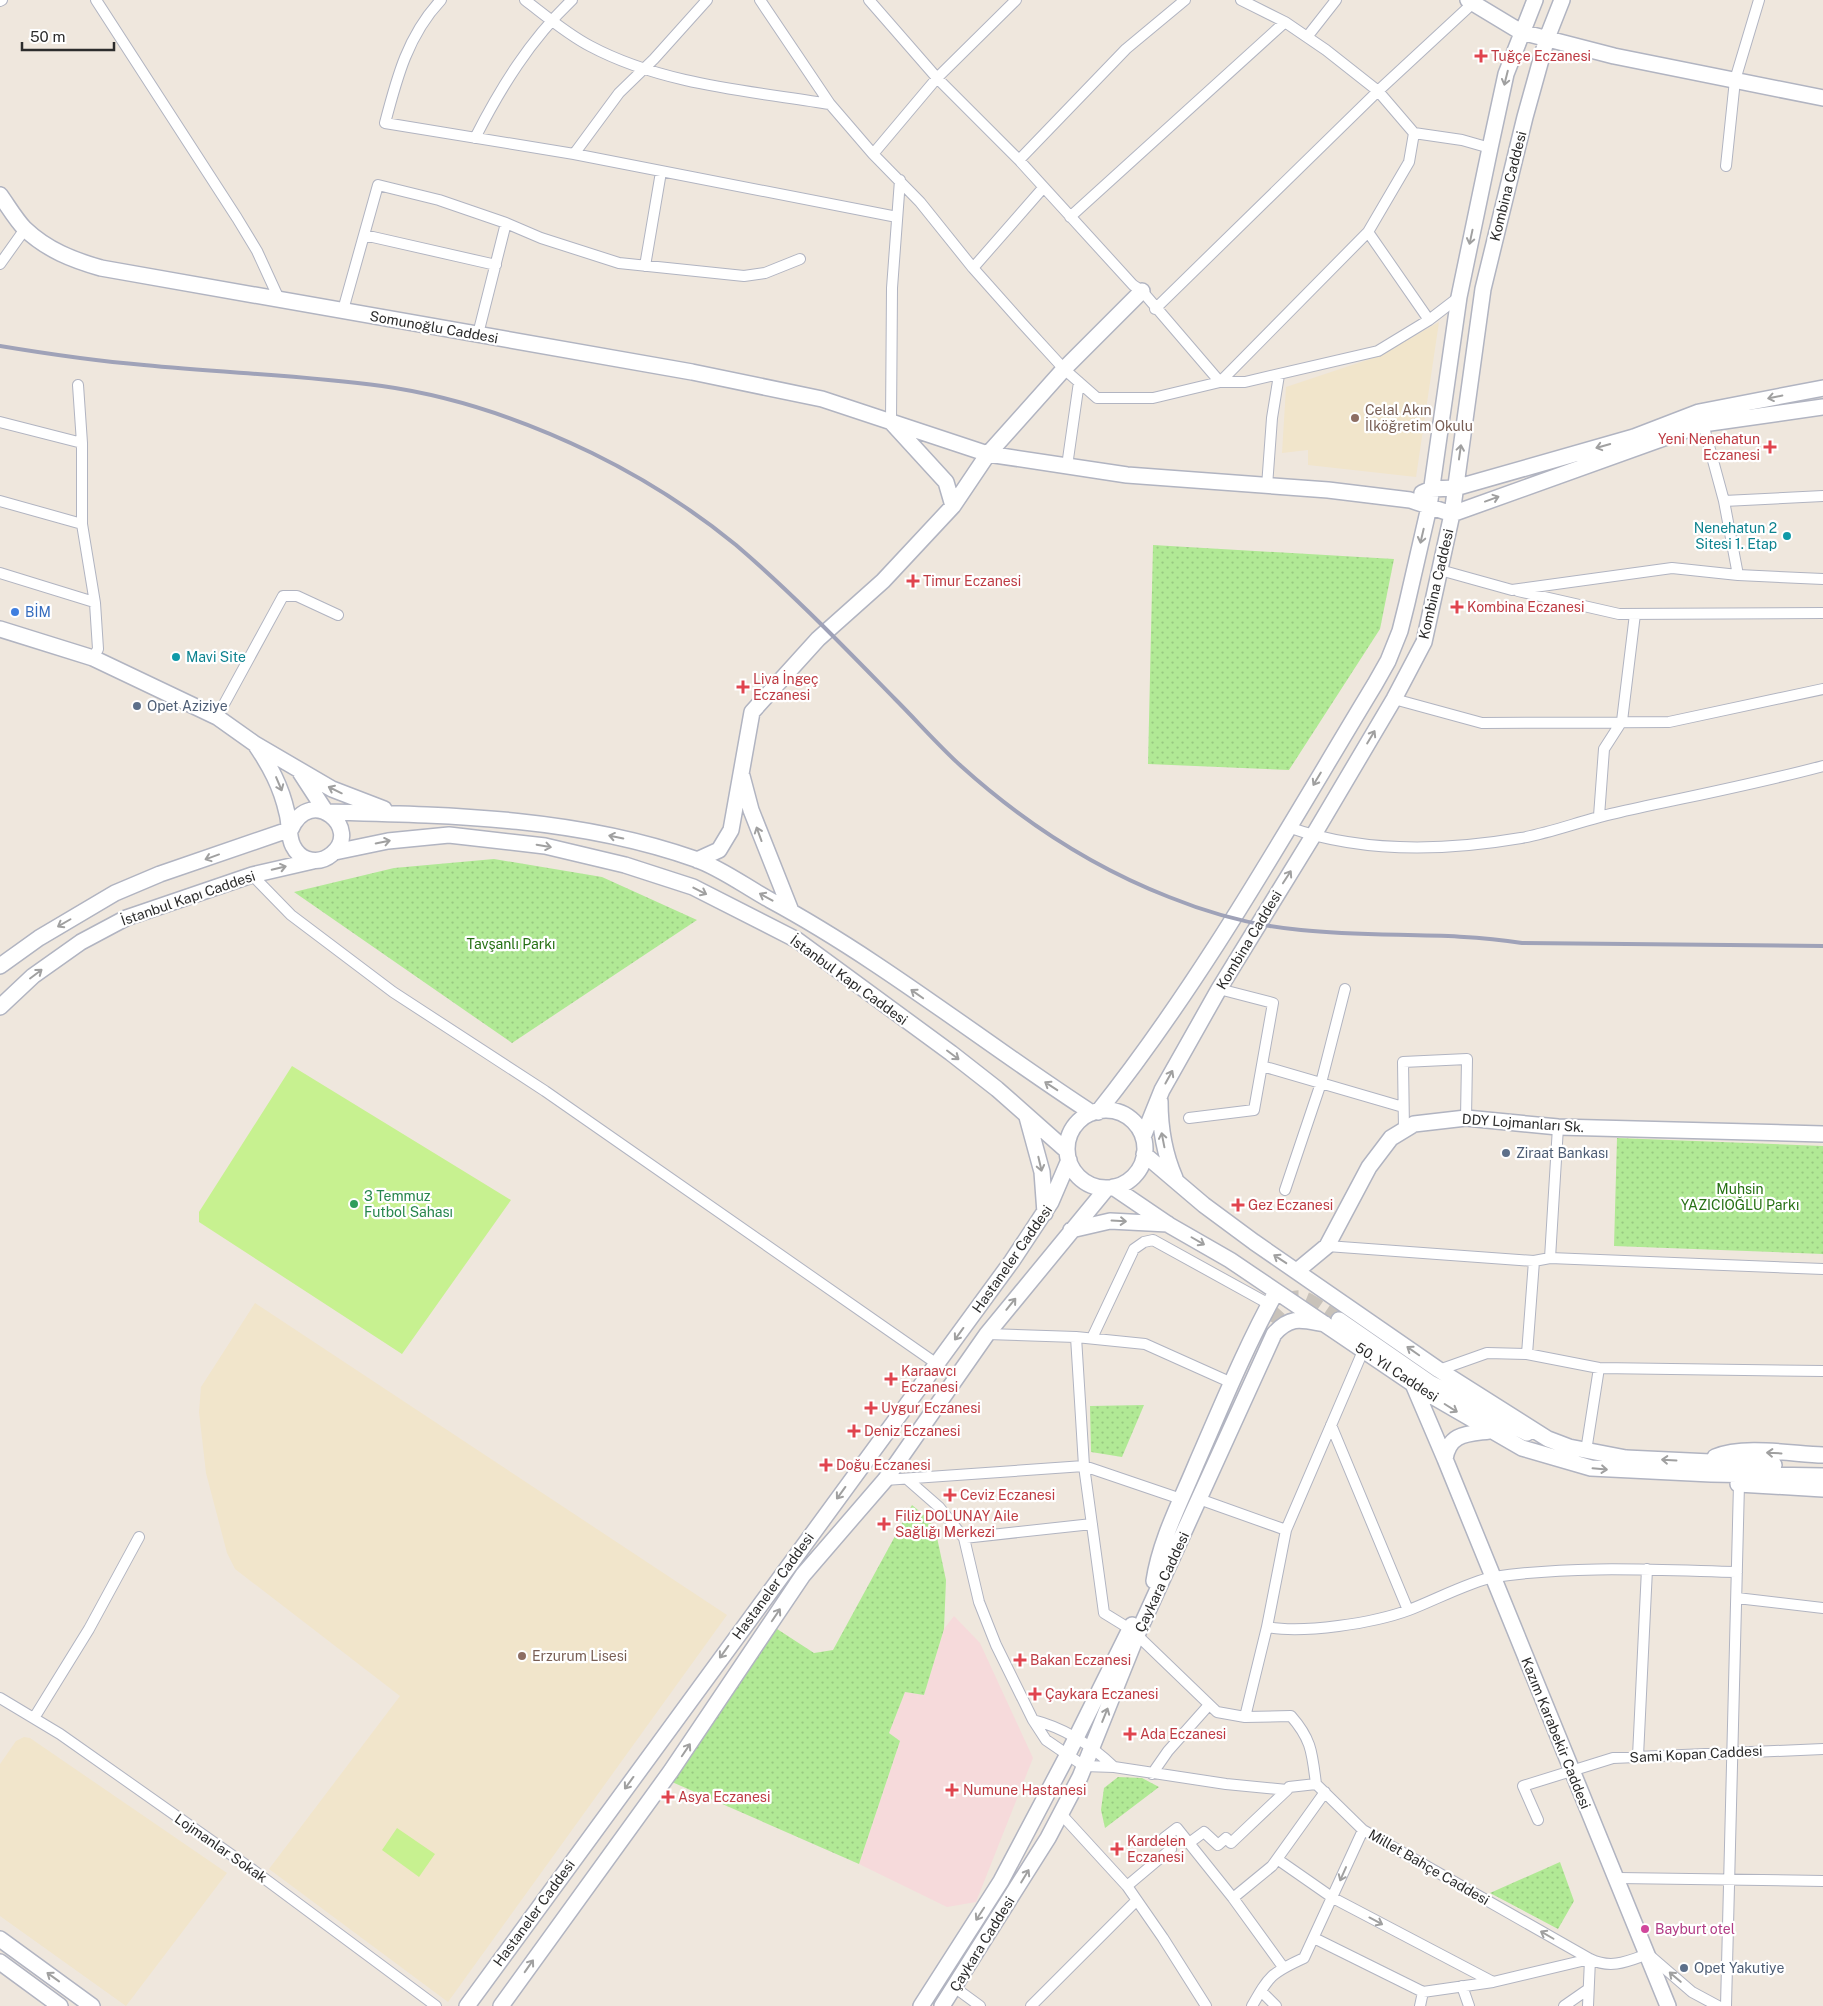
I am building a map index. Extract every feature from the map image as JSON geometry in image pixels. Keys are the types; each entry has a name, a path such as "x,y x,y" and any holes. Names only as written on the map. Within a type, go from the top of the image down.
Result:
{"main road":[{"name":"Kombina Caddesi","path":"1095,1112 1167,1022 1388,661 1400,631 1429,508 1459,297 1490,148 1506,74 1535,0"},
{"name":"Kombina Caddesi","path":"1143,1137 1160,1096 1219,988 1313,836 1394,699 1424,642 1452,514 1483,289 1525,117 1547,38 1562,0"},
{"path":"1470,2 1521,32 1614,56 1823,98"},
{"name":"Somunoğlu Caddesi","path":"0,195 25,229 68,258 101,268 692,372 822,399 988,454 1127,476 1267,486 1410,500 1429,508 1452,514"},
{"path":"697,860 719,850 731,830 752,712 818,639 882,582 952,506 988,454 1064,368 1142,291"},
{"path":"1410,500 1431,489 1455,488 1701,418 1823,388"},
{"path":"1452,514 1701,418 1823,407"},
{"path":"891,422 946,482 952,506"},
{"path":"0,629 93,658 217,717 255,744 300,772 353,798 397,813"},
{"path":"255,744 273,770 282,792 293,846 298,854 313,860 321,860 335,852 339,845 341,830 333,816 326,812 300,772"},
{"path":"741,770 750,810 791,911"},
{"path":"0,966 39,938 115,893 160,874 291,829 300,815 308,811 441,814 542,824 619,837 697,860 791,911 848,946 1095,1112"},
{"name":"İstanbul Kapı Caddesi","path":"335,852 388,841 448,835 545,846 625,865 693,887 797,940 997,1089 1068,1156"},
{"name":"İstanbul Kapı Caddesi","path":"0,1007 33,976 81,942 126,918 252,874 313,860"},
{"path":"1160,1096 1162,1134 1169,1165 1177,1182"},
{"path":"1110,1111 1126,1117 1133,1122 1143,1137 1144,1154 1142,1163 1131,1179 1110,1188 1091,1185 1081,1179 1068,1156 1071,1132 1084,1118 1095,1112 1110,1111"},
{"path":"1027,1117 1042,1172 1044,1213"},
{"name":"DDY Lojmanları Sk.","path":"1298,1270 1327,1246 1369,1167 1391,1138 1414,1124 1466,1118 1558,1127 1823,1134"},
{"name":"50. Yıl Caddesi","path":"1144,1154 1204,1205 1254,1242 1298,1270 1439,1370 1548,1439 1586,1451 1626,1458 1708,1468 1823,1476"},
{"name":"Hastaneler Caddesi","path":"467,2006 937,1364 1044,1213 1058,1187 1068,1156"},
{"name":"Hastaneler Caddesi","path":"501,2006 671,1771 803,1575 885,1480 987,1334 1071,1230 1110,1188"},
{"name":"50. Yıl Caddesi","path":"1110,1188 1230,1260 1273,1298 1332,1322 1363,1351 1489,1431 1522,1448 1591,1468 1823,1468"},
{"path":"1071,1230 1110,1221 1169,1224"},
{"path":"1154,1581 1157,1562 1181,1499 1232,1383 1273,1298"},
{"name":"Çaykara Caddesi","path":"921,2006 1002,1881 1188,1527 1274,1334 1282,1325 1291,1320 1332,1322 1430,1383 1518,1430 1548,1439"},
{"name":"Çaykara Caddesi","path":"942,2006 1033,1863 1061,1814 1084,1766 1133,1632 1154,1581 1212,1446 1270,1321"},
{"name":"Kazım Karabekir Caddesi","path":"1413,1384 1572,1772 1618,1878 1668,2006"},
{"path":"1445,1459 1447,1448 1460,1436 1489,1431"},
{"name":"50. Yıl Caddesi","path":"1708,1468 1727,1453 1823,1455"},
{"name":"50. Yıl Caddesi","path":"1708,1468 1732,1484 1823,1489"},
{"path":"0,1939 92,2006"},
{"path":"0,1962 60,2006"}],"street":[{"path":"96,0 237,218 257,252 279,299"},
{"path":"441,0 426,16 408,45 385,123 574,154 897,217"},
{"path":"525,0 550,20 591,46 672,78 830,104"},
{"path":"476,138 497,96 522,57 550,20 572,0"},
{"path":"574,154 618,92 644,68 707,0"},
{"path":"760,0 830,104 873,154 900,180 973,268 1064,368 1097,398 1153,398 1220,382 1244,382 1279,375 1378,351 1429,320 1459,297"},
{"path":"869,0 937,78 1019,160 1133,285 1142,291 1155,309 1220,382"},
{"path":"873,154 937,78 1016,0"},
{"path":"1019,160 1126,50 1185,0"},
{"path":"1241,0 1285,22 1378,91 1414,133 1462,140 1490,148"},
{"path":"1307,37 1336,0"},
{"path":"1726,166 1735,80 1759,0"},
{"path":"1155,309 1470,2"},
{"path":"1070,217 1285,22"},
{"path":"1220,382 1368,232 1409,162 1414,133"},
{"path":"645,266 661,172"},
{"path":"891,422 892,288 900,180"},
{"path":"343,310 378,185 438,200 506,223 542,238 619,263 744,276 765,273 800,259"},
{"path":"973,268 1043,188"},
{"path":"478,334 506,223"},
{"path":"0,264 25,229"},
{"path":"1368,232 1429,320"},
{"path":"364,235 496,265"},
{"path":"1267,486 1272,418 1279,375"},
{"path":"1067,466 1079,382"},
{"path":"78,385 82,443 82,524 89,559 98,649 93,658"},
{"path":"1701,418 1724,501 1738,575"},
{"path":"0,422 82,443"},
{"path":"1724,501 1823,496"},
{"path":"0,501 82,524"},
{"path":"1512,590 1672,568 1738,575 1823,579"},
{"path":"1440,570 1512,590 1619,614 1823,613"},
{"path":"0,573 94,602"},
{"path":"217,717 283,596 297,596 338,615"},
{"path":"1599,816 1604,749 1622,721 1635,614"},
{"path":"1394,699 1482,723 1669,722 1823,689"},
{"path":"1288,827 1313,836 1432,848 1522,838 1599,816 1823,766"},
{"path":"252,874 292,915 393,992 546,1091 937,1364"},
{"path":"1189,1118 1254,1110 1274,1003 1219,988"},
{"path":"1285,1190 1321,1083 1345,989"},
{"path":"1404,1130 1403,1062 1467,1059 1466,1118"},
{"path":"1262,1066 1403,1107"},
{"path":"1550,1258 1558,1127"},
{"path":"1092,1338 1134,1249 1144,1242 1153,1240 1273,1298"},
{"path":"1327,1246 1534,1261 1550,1258 1823,1269"},
{"path":"1527,1354 1534,1261"},
{"path":"987,1334 1092,1338 1145,1344 1232,1383"},
{"path":"1076,1337 1084,1466 1104,1613 1133,1632 1216,1712 1245,1717 1291,1716 1305,1732 1312,1751 1316,1784 1288,1787 1230,1842 1226,1838 1218,1845 1204,1832 1189,1843"},
{"path":"1245,1717 1267,1627 1286,1530 1363,1351"},
{"path":"1439,1370 1487,1353 1527,1354 1599,1368 1823,1372"},
{"path":"1586,1451 1599,1368"},
{"path":"1331,1425 1408,1610"},
{"path":"885,1480 1084,1466 1181,1499"},
{"path":"906,1479 939,1507 964,1538 979,1602 996,1645 1033,1720 1046,1740 1084,1766 1114,1767 1152,1774 1287,1790"},
{"path":"1726,2006 1731,1751 1737,1598 1738,1484"},
{"path":"1199,1499 1286,1530"},
{"path":"964,1538 1092,1524"},
{"path":"34,1718 90,1629 139,1537"},
{"path":"1267,1627 1284,1630 1351,1623 1408,1610 1492,1577 1609,1568 1737,1572"},
{"path":"1638,1756 1647,1569"},
{"path":"1737,1598 1823,1608"},
{"name":"Lojmanlar Sokak","path":"0,1698 34,1718 253,1870 436,2006"},
{"path":"1152,1774 1168,1751 1208,1706"},
{"path":"1033,1720 1048,1724 1092,1746 1114,1767"},
{"name":"Sami Kopan Caddesi","path":"1538,1820 1523,1786 1614,1758 1823,1748"},
{"name":"Millet Bahçe Caddesi","path":"1316,1784 1363,1830 1590,1959 1603,1965 1624,1963 1648,1954"},
{"path":"1233,1898 1272,1866 1325,1792"},
{"path":"1061,1814 1127,1886 1206,2006"},
{"path":"1127,1886 1171,1849 1164,1838 1177,1828 1233,1898 1283,1967"},
{"path":"1252,2006 1268,1978 1283,1967 1304,1958 1363,1830"},
{"path":"1277,1859 1333,1898 1493,1982"},
{"path":"1618,1878 1729,1878 1823,1881"},
{"path":"1031,2006 1136,1901"},
{"path":"1314,1938 1423,1992 1493,1982 1590,1959 1587,1990 1588,2006"},
{"path":"1648,1954 1704,1998 1718,2006"},
{"path":"1462,1986 1469,2006"},
{"path":"954,1987 980,2006"},
{"path":"1564,2006 1587,1990"},
{"path":"1261,1991 1276,2006"},
{"path":"1420,2006 1423,1992"}],"shaded area":[{"name":"Celal Akın İlköğretim Okulu","path":"1439,322 1416,477 1308,465 1308,450 1282,453 1286,387 1379,356"},
{"name":"Erzurum Lisesi","path":"255,1303 727,1615 448,2002 269,1869 400,1696 235,1569 227,1553 206,1473 199,1412 201,1387"},
{"name":"Numune Hastanesi","path":"954,1616 980,1643 1033,1758 976,1902 947,1907 859,1864 900,1741 889,1733 905,1692 924,1695 944,1629"},
{"path":"24,1737 30,1738 227,1873 126,2006 0,1916 0,1764 16,1741"}],"green space":[{"path":"1153,545 1394,559 1380,629 1289,770 1148,764"},
{"name":"Tavşanlı Parkı","path":"494,859 602,877 697,920 512,1043 294,892 394,868"},
{"path":"292,1066 511,1200 402,1354 199,1222 199,1212"},
{"name":"Muhsin YAZICIOĞLU Parkı","path":"1617,1138 1823,1146 1823,1254 1614,1246"},
{"path":"1144,1405 1122,1457 1091,1452 1090,1406"},
{"path":"912,1505 935,1528 946,1580 944,1629 924,1695 905,1692 889,1733 900,1741 859,1864 672,1782 774,1627 814,1653 833,1650"},
{"path":"1118,1777 1142,1778 1159,1787 1105,1828 1101,1810 1104,1788"},
{"path":"397,1828 435,1854 419,1877 382,1850"},
{"path":"1560,1862 1574,1901 1558,1929 1490,1893"}],"tunnel":[{"path":"1270,1321 1288,1301 1295,1298 1303,1298 1310,1301 1339,1320"}],"railway":[{"path":"0,346 108,361 323,379 409,390 489,411 567,441 630,473 667,495 736,545 817,620 952,758 1033,824 1085,857 1113,872 1140,885 1201,909 1267,926 1356,934 1466,937 1522,943 1823,946"}],"place":[{"name":"Tuğçe Eczanesi","path":"1481,56"},
{"name":"Celal Akın İlköğretim Okulu","path":"1355,418"},
{"name":"Yeni Nenehatun Eczanesi","path":"1770,447"},
{"name":"Nenehatun 2 Sitesi 1. Etap","path":"1787,536"},
{"name":"Timur Eczanesi","path":"913,581"},
{"name":"Kombina Eczanesi","path":"1457,607"},
{"name":"BİM","path":"15,612"},
{"name":"Mavi Site","path":"176,657"},
{"name":"Liva İngeç Eczanesi","path":"743,687"},
{"name":"Opet Aziziye","path":"137,706"},
{"name":"Ziraat Bankası","path":"1506,1153"},
{"name":"3 Temmuz Futbol Sahası","path":"354,1204"},
{"name":"Gez Eczanesi","path":"1238,1205"},
{"name":"Karaavcı Eczanesi","path":"891,1379"},
{"name":"Uygur Eczanesi","path":"871,1408"},
{"name":"Deniz Eczanesi","path":"854,1431"},
{"name":"Doğu Eczanesi","path":"826,1465"},
{"name":"Ceviz Eczanesi","path":"950,1495"},
{"name":"Filiz DOLUNAY Aile Sağlığı Merkezi","path":"884,1524"},
{"name":"Erzurum Lisesi","path":"522,1656"},
{"name":"Bakan Eczanesi","path":"1020,1660"},
{"name":"Çaykara Eczanesi","path":"1035,1694"},
{"name":"Ada Eczanesi","path":"1130,1734"},
{"name":"Numune Hastanesi","path":"952,1790"},
{"name":"Asya Eczanesi","path":"668,1797"},
{"name":"Kardelen Eczanesi","path":"1117,1849"},
{"name":"Bayburt otel","path":"1645,1929"},
{"name":"Opet Yakutiye","path":"1684,1968"}]}
